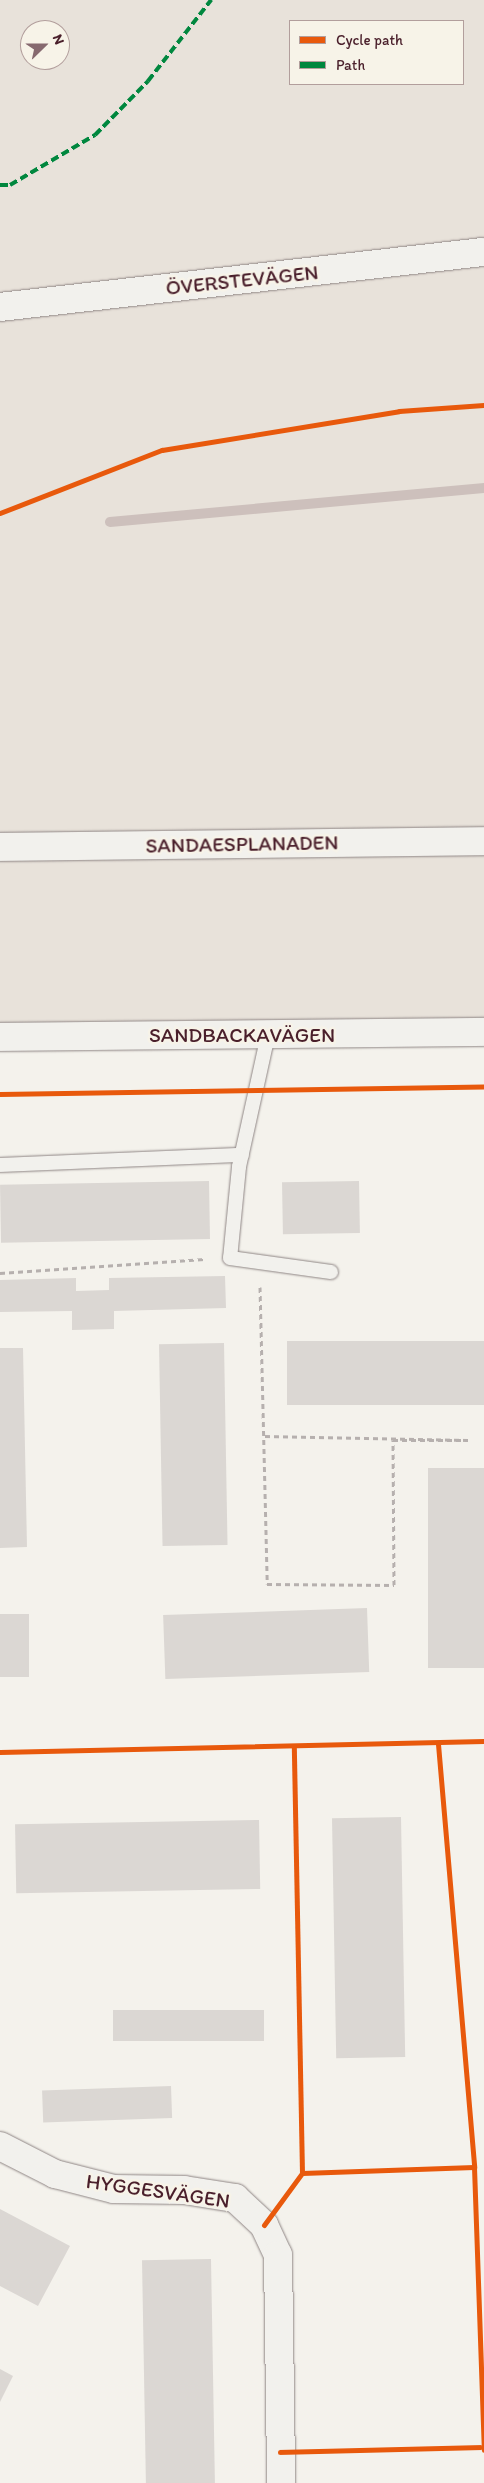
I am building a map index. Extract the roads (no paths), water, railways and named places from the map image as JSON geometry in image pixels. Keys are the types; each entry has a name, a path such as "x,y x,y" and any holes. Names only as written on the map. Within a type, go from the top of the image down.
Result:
{"street":[{"name":"ÖVERSTEVÄGEN","path":"0,307 484,252"},
{"name":"SANDAESPLANADEN","path":"0,846 484,841"},
{"name":"SANDBACKAVÄGEN","path":"0,1037 484,1032"},
{"name":"HYGGESVÄGEN","path":"0,2146 55,2174 114,2189 184,2190 235,2198 264,2225 278,2255 281,2483"}],"lane":[{"path":"268,1035 242,1155 230,1258 331,1272"},
{"path":"0,1165 242,1155"}],"waterway":[{"path":"110,522 484,488"}]}
